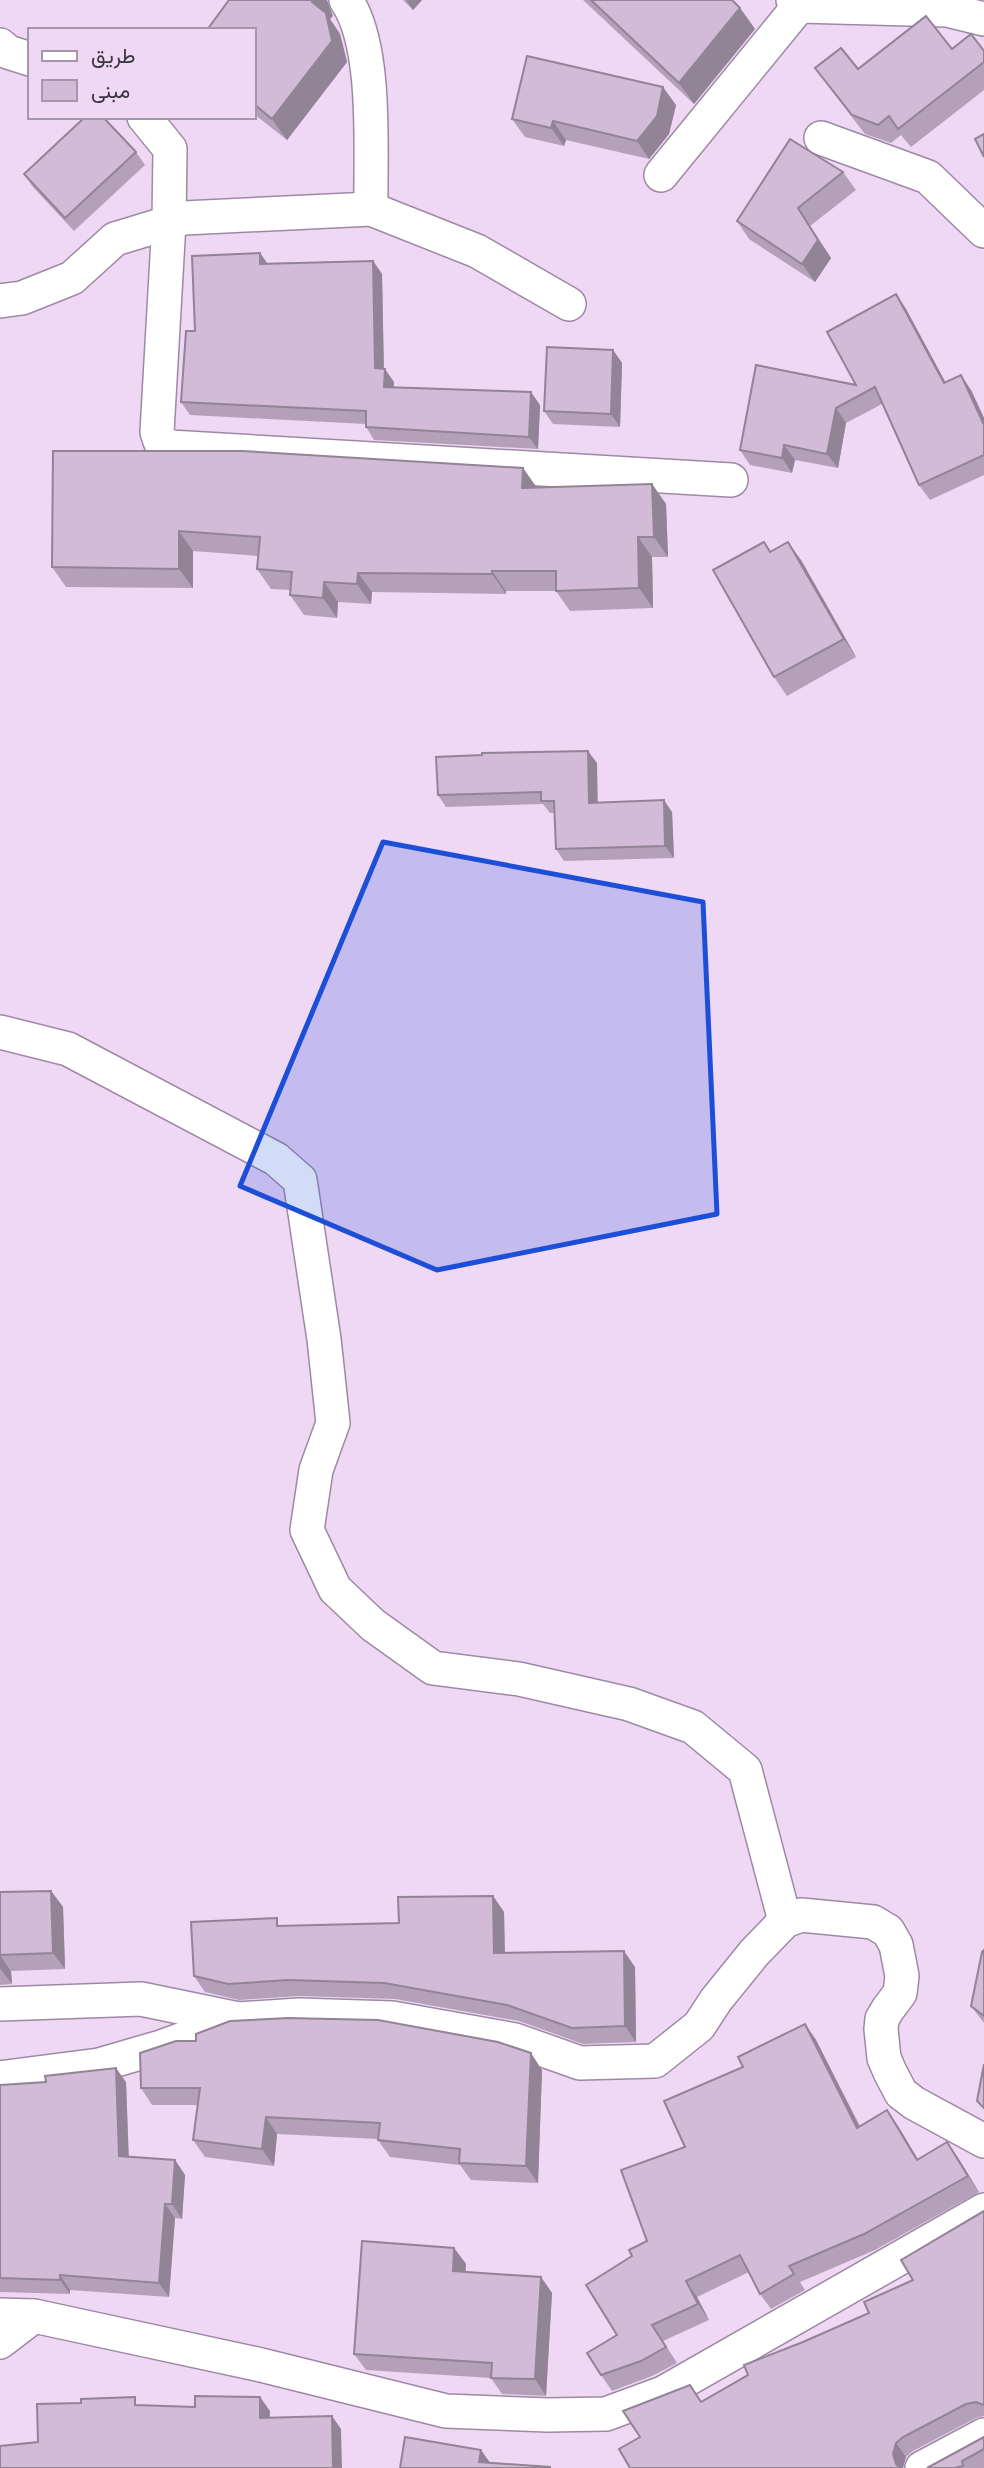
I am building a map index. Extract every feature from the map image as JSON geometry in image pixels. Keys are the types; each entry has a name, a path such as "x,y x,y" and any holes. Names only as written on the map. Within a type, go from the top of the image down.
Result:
{"street":[{"path":"346,0 352,10 363,48 369,86 371,209"},
{"path":"661,175 796,3 947,10 984,19"},
{"path":"0,45 8,52 28,58"},
{"path":"146,119 170,149 169,222 157,432 160,441 170,447 731,480"},
{"path":"821,138 928,177 984,231"},
{"path":"0,300 22,298 72,278 115,239 184,218 371,209 477,251 569,304"},
{"path":"0,1032 68,1049 276,1159 300,1180 324,1339 333,1423 316,1470 307,1530 335,1588 373,1625 433,1668 519,1679 629,1704 693,1727 745,1770 785,1921"},
{"path":"0,2078 99,2064 161,2047 238,2020 299,2015 392,2018 514,2040 580,2063 655,2061 698,2026 754,1953 785,1921 801,1915 873,1922 888,1931 896,1945 902,1976 900,1993 891,2003 881,2029 884,2057 890,2072 901,2093 914,2103 984,2141"},
{"path":"0,2004 141,1998 238,2020"},
{"path":"0,2315 34,2316 261,2365 446,2411 548,2416 606,2414 663,2393 984,2210"},
{"path":"0,2342 34,2316"},
{"path":"922,2468 984,2435"}],"highlighted area":[{"path":"383,842 703,902 717,1214 437,1270 240,1186"}],"building":[{"path":"229,0 314,0 312,2 326,13 332,41 272,119 256,106 256,28 208,28"},
{"path":"591,0 732,0 740,8 679,83"},
{"path":"926,16 952,49 971,34 984,51 984,62 898,129 889,116 878,125 852,115 815,68 841,48 858,69"},
{"path":"527,56 663,87 657,116 637,141 553,121 551,128 512,119"},
{"path":"83,119 105,119 136,152 65,218 24,174"},
{"path":"984,134 984,157 975,139"},
{"path":"790,139 843,172 798,208 818,240 802,264 737,221"},
{"path":"260,253 260,264 373,261 375,368 385,369 384,387 531,392 529,437 366,427 366,411 181,402 186,331 195,331 192,256"},
{"path":"896,294 944,383 961,375 984,425 984,455 919,485 875,387 836,408 827,454 784,445 782,458 740,450 756,365 856,385 827,332"},
{"path":"547,347 613,350 611,414 544,411"},
{"path":"53,451 242,451 523,468 522,488 652,484 654,537 638,537 639,588 556,591 556,571 492,571 492,574 358,573 357,584 324,582 323,598 290,595 292,572 257,569 260,537 179,531 179,569 52,567"},
{"path":"764,542 770,552 788,542 844,639 774,677 713,570"},
{"path":"588,751 589,803 664,800 665,846 556,849 554,801 541,801 541,792 438,795 436,757 482,753"},
{"path":"51,1891 53,1953 0,1955 0,1892"},
{"path":"493,1896 494,1953 624,1951 625,2026 572,2028 507,2005 384,1983 288,1980 228,1984 194,1976 191,1922 277,1918 277,1926 399,1923 398,1897"},
{"path":"984,1950 984,2016 971,2006"},
{"path":"288,2018 378,2020 498,2042 531,2053 526,2166 459,2163 460,2149 378,2140 380,2123 266,2117 262,2149 193,2140 200,2088 141,2088 140,2053 176,2041 196,2041 196,2034 230,2021"},
{"path":"805,2024 857,2128 887,2110 917,2160 947,2142 968,2176 864,2234 789,2266 794,2274 760,2294 740,2255 686,2281 698,2304 652,2325 666,2347 641,2361 601,2375 587,2353 617,2335 586,2285 632,2256 629,2250 647,2241 621,2170 685,2147 664,2101 743,2067 738,2057"},
{"path":"984,2064 984,2108 977,2101"},
{"path":"116,2068 119,2156 175,2160 172,2204 165,2204 159,2283 60,2275 60,2280 0,2278 0,2085 46,2082 45,2076"},
{"path":"984,2211 984,2405 976,2402 966,2404 903,2437 896,2443 893,2454 900,2468 630,2468 619,2449 640,2437 623,2411 690,2385 701,2402 748,2375 744,2365 869,2313 864,2302 913,2280 901,2260"},
{"path":"362,2241 454,2248 453,2271 541,2277 535,2379 491,2378 492,2363 354,2354"},
{"path":"195,2396 260,2397 260,2418 332,2416 333,2468 0,2468 0,2446 38,2442 37,2404 81,2403 81,2399 135,2397 135,2405 195,2407"},
{"path":"405,2437 481,2450 479,2462 550,2468 400,2468"},
{"path":"984,2437 984,2449 962,2461 963,2466 927,2468"}]}
